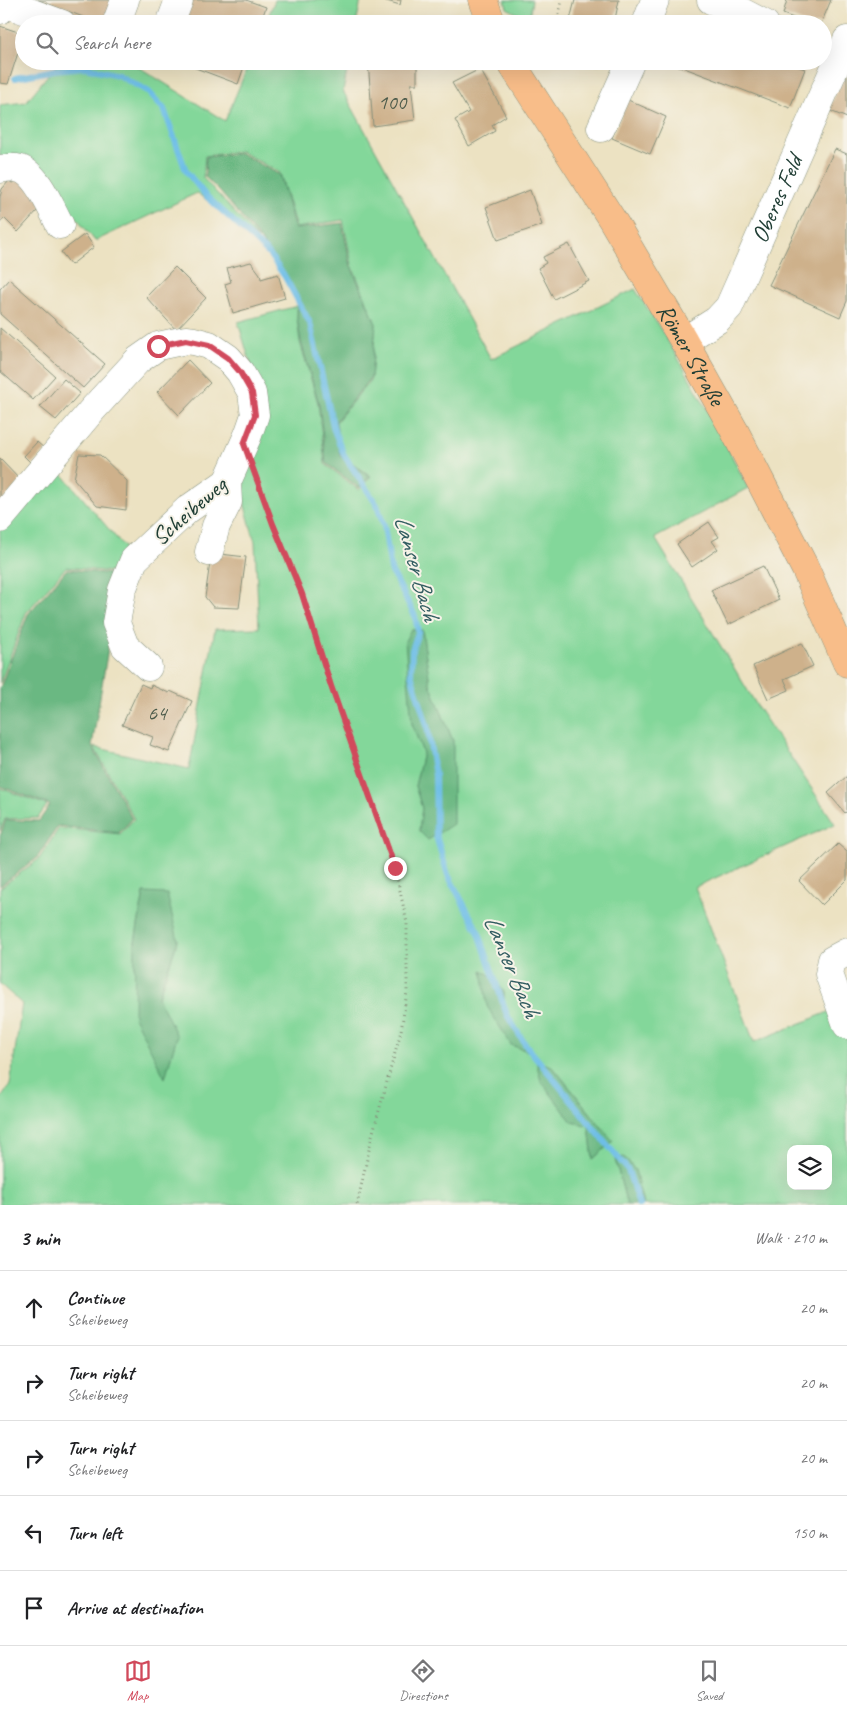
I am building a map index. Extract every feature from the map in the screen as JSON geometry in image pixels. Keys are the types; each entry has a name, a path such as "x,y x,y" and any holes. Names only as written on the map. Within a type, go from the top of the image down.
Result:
{"main road":[{"path":"483,0 489,15"},
{"name":"Römer Straße","path":"516,70 613,221 734,430 805,568 847,663"}],"street":[{"path":"119,15 124,0"},
{"path":"173,15 178,0"},
{"path":"649,15 654,0"},
{"path":"711,0 754,12"},
{"path":"0,10 6,3 38,15"},
{"path":"601,128 627,70"},
{"name":"Oberes Feld","path":"684,341 717,320 729,307 828,70"},
{"path":"0,169 14,167 30,176 44,194 60,225"},
{"name":"Scheibeweg","path":"0,519 93,409 138,360 158,346 186,340 209,345 228,358 240,372 252,393 255,415 227,482 187,510 134,560 122,590 116,624 125,646 148,667"},
{"path":"209,552 216,526 228,502 227,482"},
{"path":"847,952 832,960 829,974 847,1025"}],"path":[{"path":"559,15 562,0"},
{"path":"244,444 273,524 302,594 331,686 395,868 407,923 407,992 401,1031 372,1136 357,1205"}],"green space":[{"path":"275,0 361,0 358,15 269,15"},
{"path":"505,0 532,0 530,15 520,15 507,8"},
{"path":"52,70 143,70 225,121 246,70 347,70 343,91 491,359 635,289 666,337 748,488 655,538 759,709 835,824 695,887 754,1042 841,1007 847,1028 847,1205 643,1205 635,1170 615,1159 627,1205 0,1205 0,1100 10,1085 22,1004 0,984 0,888 39,859 59,828 120,834 134,819 94,747 189,769 215,629 259,628 255,542 237,477 266,415 238,322 297,306 300,342 318,403 325,464 359,490 371,476 341,455 336,422 371,379 376,324 352,265 343,220 296,228 280,173 240,151 205,156 203,178 259,239 197,193 95,241 28,156 0,158 0,105 26,102","holes":["422,630 430,684 453,741 419,831 422,808 415,786 423,753 412,723","144,893 178,940 158,997 135,942","504,992 504,1012 524,1038 487,1006","552,1066 613,1141 593,1159 589,1126"]},
{"path":"240,153 280,175 295,229 342,223 351,266 376,324 371,377 335,422 340,456 370,476 359,488 326,463 319,404 301,342 297,318 298,307 293,292 261,240 205,177 206,157"},
{"path":"52,462 124,547 120,573 66,567 26,613 0,683 0,530"},
{"path":"67,569 120,575 92,746 132,819 119,833 58,826 37,858 0,886 0,836 6,820 39,821 50,805 0,786 0,688 28,614"},
{"path":"411,629 422,630 430,684 453,741 453,824 428,840 419,831 422,808 415,786 423,753 412,724 405,641"},
{"path":"0,788 47,805 38,818 5,819 0,831"},
{"path":"144,893 167,894 178,940 158,997 177,1036 165,1078 134,1017 135,942"},
{"path":"482,970 494,978 504,992 504,1012 524,1038 530,1052 511,1045 487,1006"},
{"path":"536,1061 552,1066 613,1141 593,1159 589,1126 572,1122 541,1081"},
{"path":"624,1157 635,1170 643,1205 627,1205 615,1159"}],"building":[{"path":"38,0 125,0 119,15 78,15"},
{"path":"179,0 246,0 266,7 263,15 173,15"},
{"path":"383,0 401,0 400,5"},
{"path":"575,0 619,0 616,15 571,15"},
{"path":"787,0 831,0 825,15 783,14"},
{"path":"0,26 15,31 15,62 8,84 0,83"},
{"path":"201,70 243,70 238,84"},
{"path":"369,70 417,70 417,84 411,84 415,120 373,126"},
{"path":"481,70 506,116 492,125 495,131 469,146 455,120 469,112 452,83"},
{"path":"690,70 805,70 790,108"},
{"path":"847,72 847,118 828,110"},
{"path":"628,100 666,117 650,154 612,138"},
{"path":"835,149 847,154 847,301 840,317 769,285"},
{"path":"25,177 47,200 18,232 4,218 0,223 0,197 2,189 9,181 12,183"},
{"path":"530,190 542,225 498,240 486,207"},
{"path":"85,234 94,247 71,265 61,252"},
{"path":"569,244 589,281 554,299 538,268 546,263 543,257"},
{"path":"251,262 260,274 261,279 278,274 285,298 233,313 225,284 231,282 227,268"},
{"path":"175,267 206,298 176,330 146,297"},
{"path":"9,279 105,364 83,388 0,314 0,289"},
{"path":"0,328 55,376 33,400 0,371"},
{"path":"188,360 210,383 179,415 157,392"},
{"path":"64,379 80,393 56,420 40,407"},
{"path":"37,442 46,450 32,464 24,456"},
{"path":"79,454 100,455 127,481 126,510 97,506 74,479"},
{"path":"0,459 21,481 0,504"},
{"path":"709,522 719,537 712,541 718,549 692,567 677,544"},
{"path":"220,554 246,557 239,608 213,607 205,597 210,563"},
{"path":"763,566 779,600 728,625 711,590"},
{"path":"802,643 813,666 784,679 789,690 768,699 753,666"},
{"path":"141,684 150,688 151,685 169,693 170,691 192,701 169,752 150,745 153,737 122,725"},
{"path":"847,776 847,811 845,813 828,793"},
{"path":"838,844 847,852 847,880 822,905 799,881"}],"waterway":[{"name":"Lanser Bach","path":"15,78 54,70"},
{"name":"Lanser Bach","path":"97,70 118,75 149,92 164,109 186,171 205,195 269,254 285,277 310,323 334,430 344,455 377,505 384,526 391,570 415,616 418,632 412,650 411,674 427,725 435,775 436,836 448,875 479,933 507,1015 525,1044 628,1170 639,1205"}],"route":[{"path":"158,346 186,340 209,345 228,358 240,372 252,393 255,415 244,444 273,524 302,594 331,686 395,868"}]}
